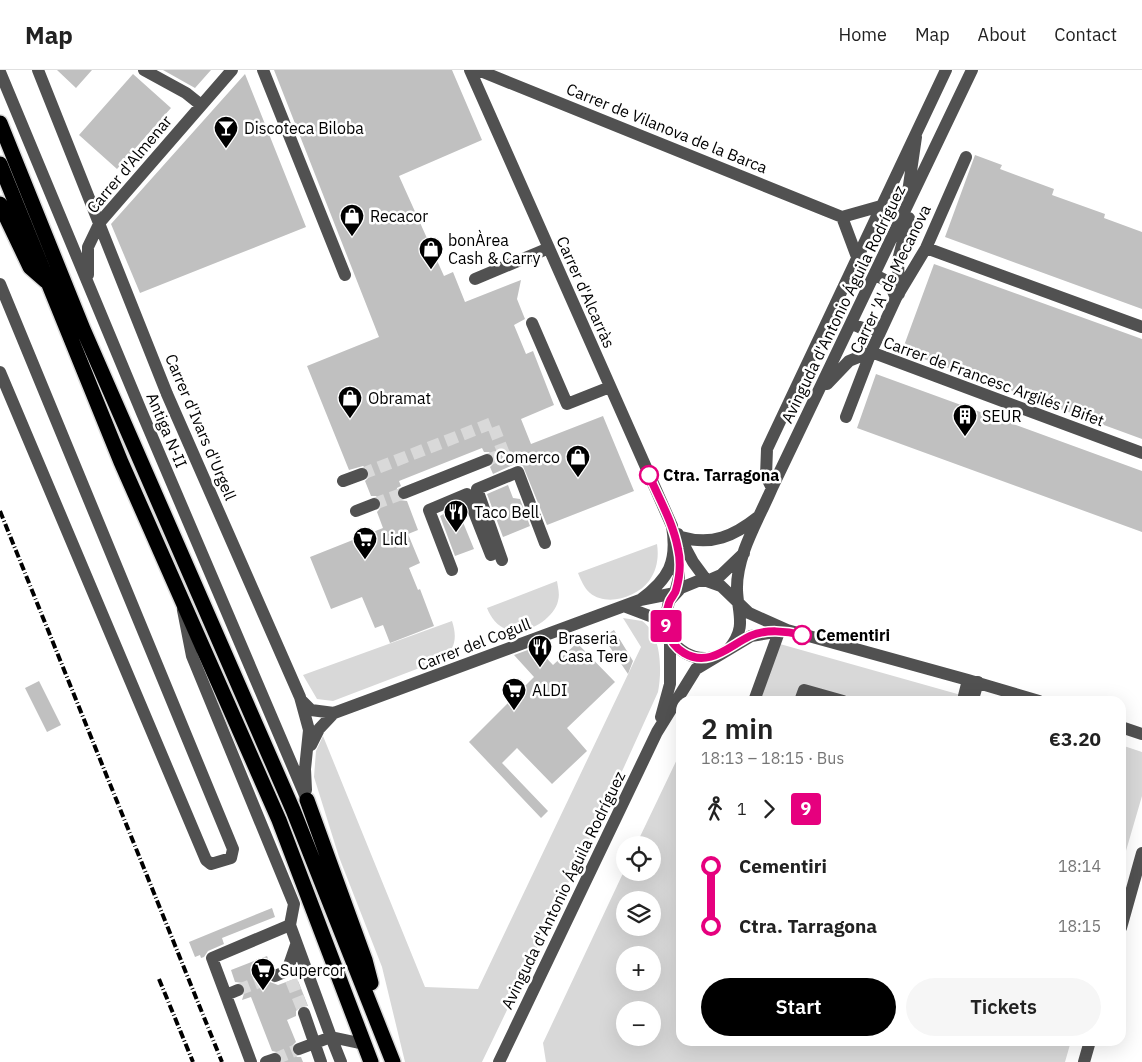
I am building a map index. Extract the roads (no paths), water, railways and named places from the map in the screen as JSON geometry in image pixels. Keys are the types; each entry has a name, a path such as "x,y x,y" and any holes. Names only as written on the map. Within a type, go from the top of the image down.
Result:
{"highway":[{"path":"0,123 83,329 293,810 390,1055"},
{"path":"0,164 121,462 279,820 371,1062"},
{"path":"0,204 30,267 49,284"},
{"path":"307,800 364,960 390,1055"}],"street":[{"name":"Carrer d'Ivars d'Urgell","path":"38,70 167,394 300,697 309,730 305,769 307,800"},
{"path":"144,70 186,93 201,105"},
{"name":"Carrer d'Almenar","path":"91,293 86,260 88,247 100,222 232,70"},
{"path":"262,70 345,275"},
{"name":"Carrer d'Alcarràs","path":"470,70 676,533 707,581"},
{"name":"Carrer de Vilanova de la Barca","path":"478,70 842,217"},
{"path":"772,488 766,476 767,449 916,130 946,70"},
{"name":"Avinguda d'Antonio Águila Rodríguez","path":"729,649 740,631 741,613 737,588 744,553 772,488 904,216 972,70"},
{"name":"Antiga N-II","path":"0,72 91,293 307,800"},
{"path":"904,216 916,130"},
{"name":"Carrer 'A' de Mecanova","path":"846,417 882,328 926,248 966,157"},
{"path":"898,296 898,260 915,192"},
{"path":"857,256 842,217 881,206"},
{"path":"475,278 549,248"},
{"path":"926,248 1142,327"},
{"path":"875,275 889,282 898,296"},
{"path":"0,284 233,849 231,858 211,864 206,860 0,372"},
{"path":"532,323 567,404 610,388"},
{"path":"852,323 859,328 870,330 882,328"},
{"name":"Carrer de Francesc Argilés i Bifet","path":"818,393 849,361 871,352 1142,453"},
{"path":"404,493 487,460"},
{"path":"452,570 430,510 467,494 497,557 477,489 518,472 545,543"},
{"path":"343,481 362,474"},
{"path":"356,511 374,504"},
{"path":"676,533 699,542 726,538 740,531 760,516"},
{"name":"Carrer d'Alcarràs","path":"675,593 680,560 676,533"},
{"name":"Carrer d'Alcarràs","path":"640,600 653,591 666,577 672,564 676,533"},
{"name":"Avinguda d'Antonio Águila Rodríguez","path":"657,732 670,684 669,636 666,622 669,601 675,593 698,581 707,581 721,575 744,553"},
{"path":"707,581 721,586 731,594 739,605 783,632 973,681 1022,696"},
{"name":"Carrer del Cogull","path":"334,713 488,660 587,619 626,607 640,600 675,593"},
{"path":"181,598 192,656 294,904 290,925 341,1062"},
{"path":"626,607 655,618 686,654 696,658 717,656 760,633 783,632"},
{"path":"756,696 783,632"},
{"name":"Avinguda d'Antonio Águila Rodríguez","path":"679,696 696,669 717,656"},
{"path":"968,696 973,681"},
{"path":"802,696 804,690 825,696"},
{"path":"300,697 311,710 334,713"},
{"name":"Avinguda d'Antonio Águila Rodríguez","path":"499,1062 657,732 676,701"},
{"path":"308,753 319,729 334,713"},
{"path":"1126,729 1142,734"},
{"path":"1126,910 1142,854"},
{"path":"251,1062 212,958 290,925"},
{"path":"275,976 289,976 296,945"},
{"path":"226,995 238,990"},
{"path":"304,1013 316,1043 320,1062"},
{"path":"299,1049 331,1037 364,1044"},
{"path":"1084,1062 1089,1046"}],"tunnel":[{"path":"362,474 492,423 504,454 487,460"},
{"path":"374,504 404,493"},
{"path":"238,990 275,976"},
{"path":"291,980 304,1013"},
{"path":"275,1059 299,1049"}],"railway":[{"path":"0,511 222,1062"},
{"path":"159,979 193,1062"}],"place":[{"name":"Discoteca Biloba","path":"226,149"},
{"name":"Recacor","path":"352,237"},
{"name":"bonÀrea Cash & Carry","path":"431,270"},
{"name":"Obramat","path":"350,419"},
{"name":"SEUR","path":"965,437"},
{"name":"Ctra. Tarragona","path":"649,475"},
{"name":"Comerco","path":"578,478"},
{"name":"Taco Bell","path":"456,533"},
{"name":"Lidl","path":"365,560"},
{"name":"Cementiri","path":"802,635"},
{"name":"Braseria Casa Tere","path":"540,668"},
{"name":"ALDI","path":"514,711"},
{"name":"Supercor","path":"263,991"}]}
